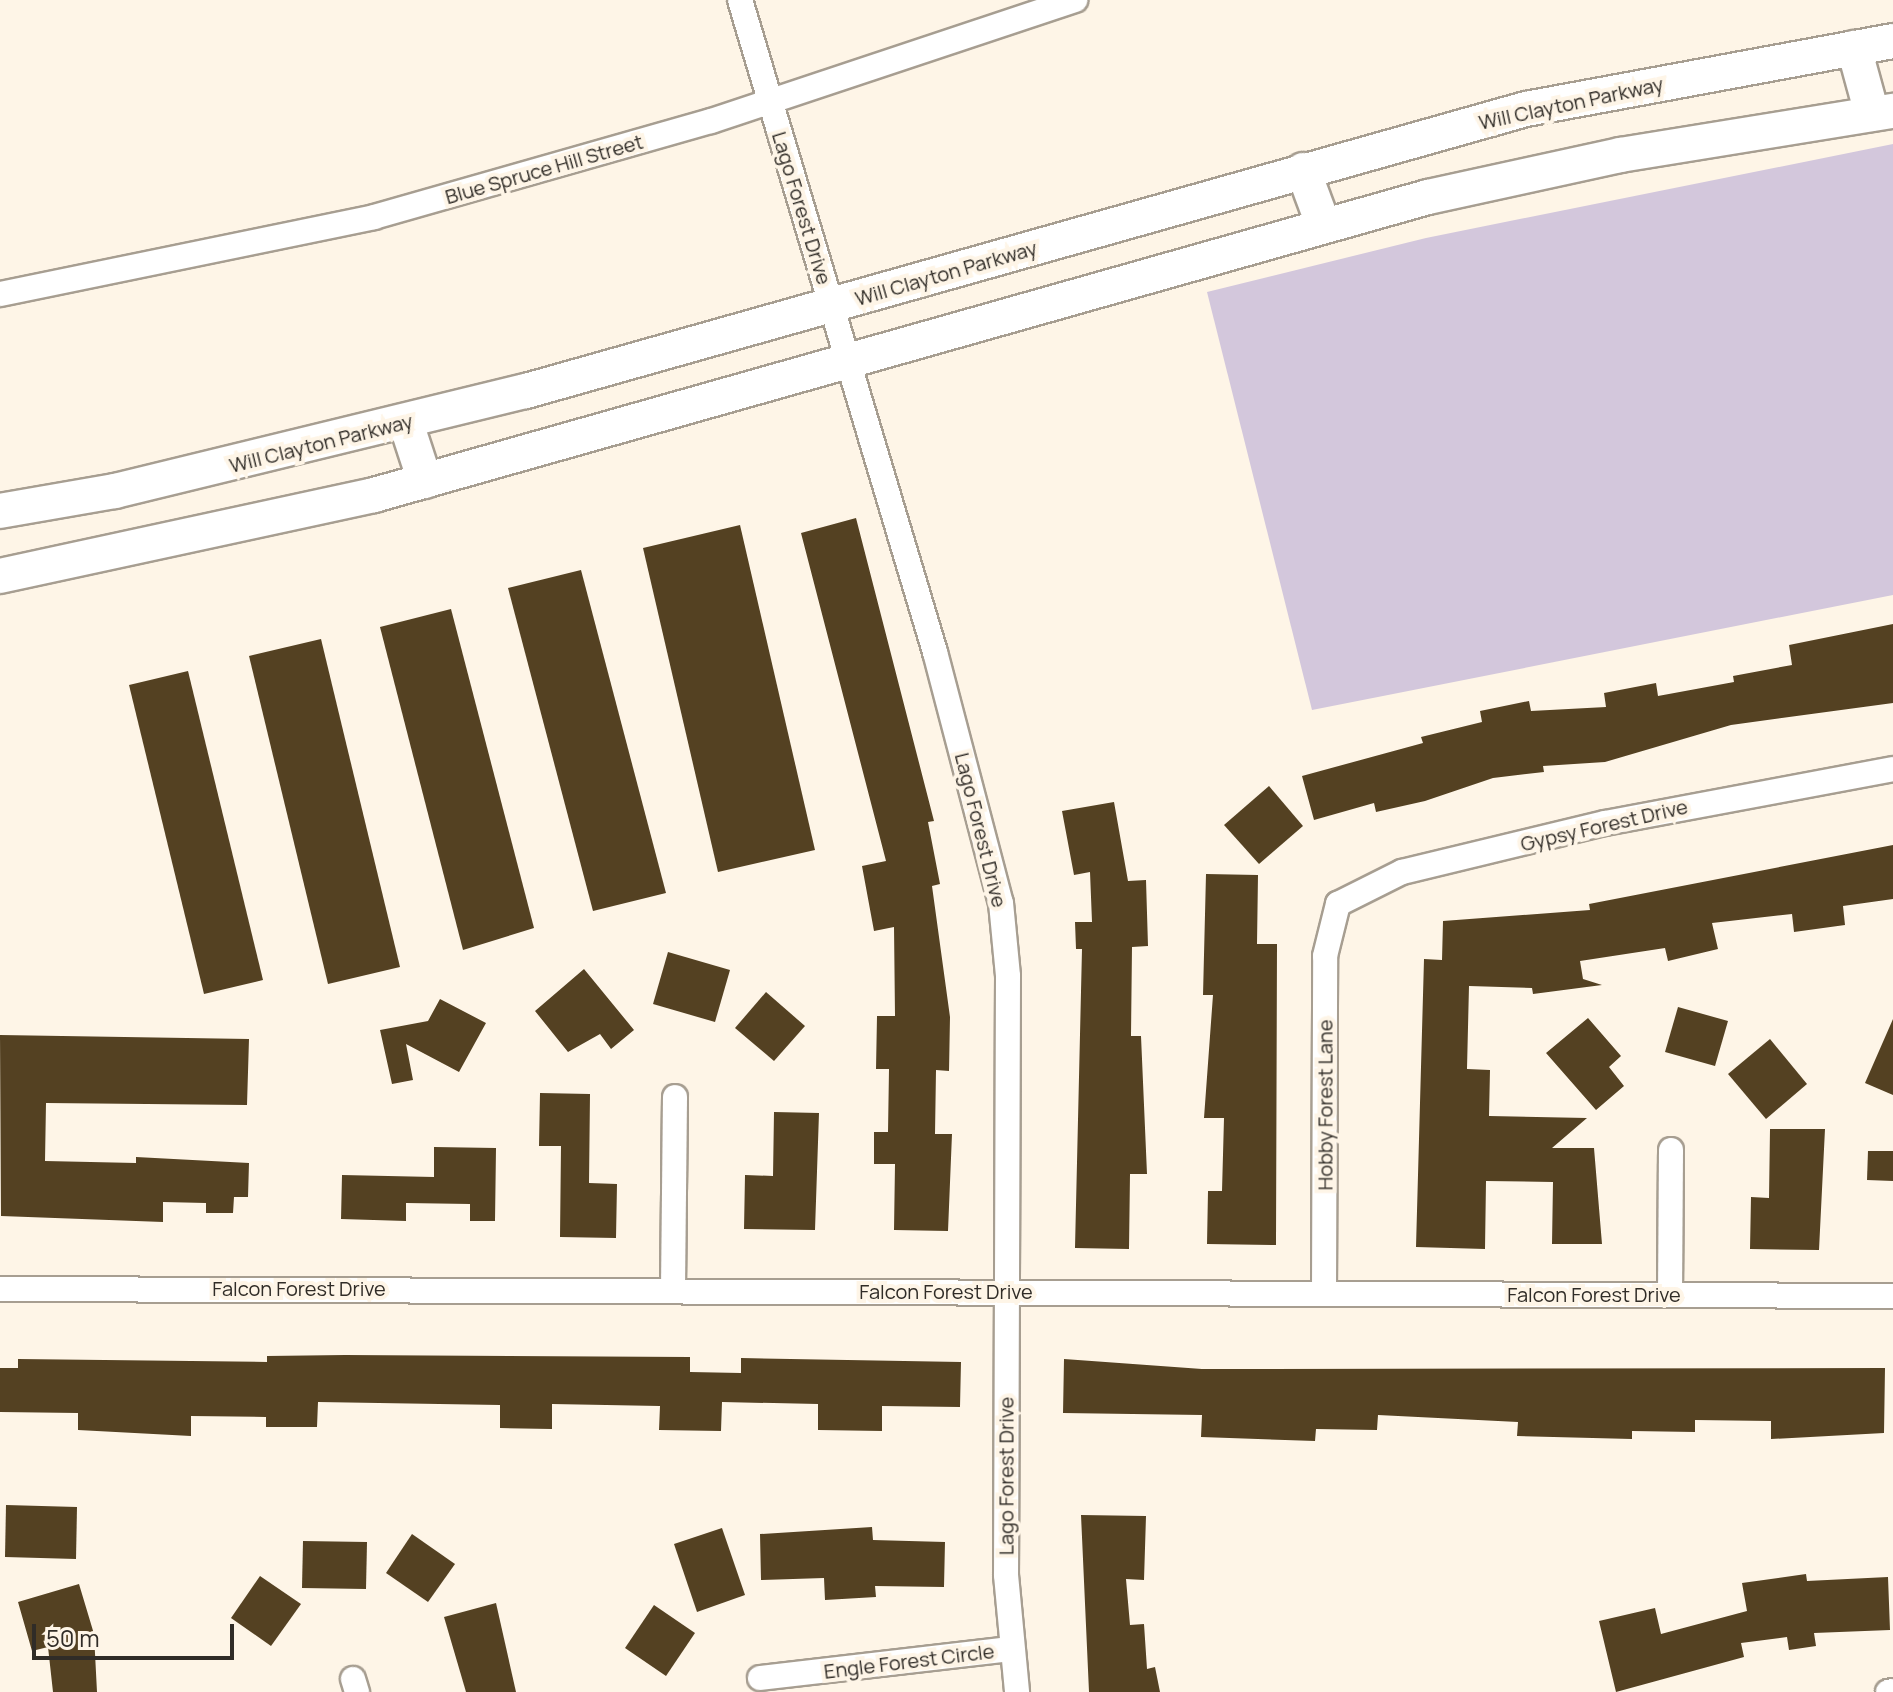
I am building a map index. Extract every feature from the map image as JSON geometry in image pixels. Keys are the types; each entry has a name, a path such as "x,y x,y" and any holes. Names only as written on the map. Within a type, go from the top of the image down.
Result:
{"main road":[{"name":"Will Clayton Parkway","path":"0,511 406,423 1526,109 1893,41"},
{"path":"0,576 425,481 1323,224 1620,155 1883,113 1854,48"},
{"path":"1303,170 1323,224"},
{"path":"406,423 425,481"}],"street":[{"name":"Lago Forest Drive","path":"740,0 832,305 1001,903 1011,1649 1017,1692"},
{"name":"Blue Spruce Hill Street","path":"0,294 374,217 770,102 1075,0"},
{"name":"Gypsy Forest Drive","path":"1331,917 1338,904 1402,872 1709,801 1893,769"},
{"name":"Hobby Forest Lane","path":"1324,1294 1331,917"},
{"path":"673,1288 675,1097"},
{"path":"1670,1294 1671,1150"},
{"name":"Falcon Forest Drive","path":"0,1289 673,1288 1893,1296"},
{"name":"Engle Forest Circle","path":"760,1678 1011,1649"}],"shaded area":[{"path":"1893,144 1893,595 1312,710 1207,292 1426,238"}],"building":[{"path":"856,518 934,821 928,822 940,884 932,886 950,1017 949,1071 936,1070 935,1134 952,1134 948,1231 894,1230 895,1164 874,1164 874,1132 888,1132 889,1069 876,1069 877,1016 895,1016 894,927 874,931 862,866 886,861 801,533"},
{"path":"740,525 815,850 718,872 643,548"},
{"path":"581,570 666,893 593,911 508,588"},
{"path":"451,609 534,928 463,950 380,627"},
{"path":"1893,624 1893,703 1731,725 1605,762 1543,766 1544,772 1493,778 1425,801 1376,812 1374,803 1314,820 1302,776 1423,743 1421,737 1482,722 1480,711 1529,701 1531,711 1606,707 1604,693 1656,683 1658,696 1734,682 1733,676 1792,665 1789,645"},
{"path":"321,639 400,967 328,984 249,656"},
{"path":"188,671 263,980 204,994 129,685"},
{"path":"1269,786 1303,826 1259,864 1224,825"},
{"path":"1114,802 1128,881 1146,880 1148,946 1132,947 1131,1036 1141,1036 1147,1174 1130,1174 1129,1249 1075,1248 1082,949 1076,949 1075,922 1092,922 1090,872 1074,875 1062,811"},
{"path":"1893,845 1893,899 1843,906 1845,925 1794,932 1792,914 1712,923 1718,949 1668,961 1665,948 1580,961 1583,979 1602,985 1533,994 1532,988 1469,986 1467,1069 1490,1070 1489,1116 1587,1118 1552,1148 1594,1148 1602,1244 1552,1244 1553,1182 1486,1181 1485,1249 1416,1247 1424,959 1442,960 1443,921 1590,910 1589,904"},
{"path":"1206,874 1258,875 1257,944 1277,944 1276,1245 1207,1244 1208,1191 1222,1191 1224,1118 1204,1118 1213,995 1203,995"},
{"path":"668,952 730,970 715,1022 653,1004"},
{"path":"584,969 634,1030 611,1049 600,1034 568,1052 535,1011"},
{"path":"766,992 805,1026 774,1061 735,1028"},
{"path":"440,999 486,1023 459,1072 406,1044 413,1080 392,1084 380,1030 428,1021"},
{"path":"1678,1007 1728,1021 1715,1066 1665,1052"},
{"path":"1588,1018 1621,1056 1609,1067 1624,1086 1596,1110 1546,1053"},
{"path":"1893,1019 1893,1095 1865,1083"},
{"path":"0,1035 249,1039 247,1105 46,1103 45,1161 136,1163 136,1157 249,1163 248,1197 234,1197 233,1213 206,1213 206,1203 163,1202 163,1222 1,1216"},
{"path":"1770,1039 1807,1084 1766,1119 1728,1074"},
{"path":"540,1093 590,1094 589,1183 617,1184 616,1238 560,1237 561,1146 539,1146"},
{"path":"774,1112 819,1113 815,1230 744,1229 745,1175 773,1176"},
{"path":"1770,1129 1825,1129 1819,1250 1750,1249 1751,1197 1769,1198"},
{"path":"434,1147 496,1148 495,1221 470,1221 470,1204 406,1203 406,1221 341,1219 342,1175 434,1177"},
{"path":"1868,1151 1893,1151 1893,1181 1867,1180"},
{"path":"267,1356 690,1357 690,1372 741,1373 741,1358 961,1362 960,1407 882,1406 882,1431 818,1430 818,1404 722,1402 721,1431 659,1430 660,1406 552,1404 552,1429 500,1428 500,1405 318,1402 317,1427 266,1427 266,1417 191,1416 191,1436 78,1430 78,1413 0,1412 0,1368 18,1368 18,1359 267,1362"},
{"path":"1064,1359 1202,1369 1885,1368 1884,1433 1771,1439 1771,1421 1695,1420 1695,1432 1632,1431 1632,1439 1517,1436 1518,1422 1378,1415 1377,1430 1316,1429 1315,1441 1201,1437 1202,1415 1063,1413"},
{"path":"6,1505 77,1507 76,1559 5,1557"},
{"path":"1081,1515 1146,1516 1144,1580 1126,1579 1130,1625 1144,1624 1147,1669 1155,1667 1160,1692 1089,1692"},
{"path":"872,1527 873,1540 945,1542 944,1587 875,1586 876,1597 825,1600 824,1578 761,1580 760,1534"},
{"path":"722,1528 745,1595 697,1612 674,1544"},
{"path":"412,1534 455,1564 428,1602 386,1573"},
{"path":"303,1541 367,1542 366,1589 302,1588"},
{"path":"1806,1574 1807,1581 1888,1577 1890,1630 1814,1633 1816,1646 1789,1650 1787,1637 1741,1643 1744,1657 1616,1692 1599,1621 1655,1608 1661,1634 1747,1611 1742,1583"},
{"path":"260,1576 301,1604 271,1646 231,1618"},
{"path":"79,1584 94,1634 97,1692 53,1692 48,1647 32,1651 18,1602"},
{"path":"496,1603 516,1692 466,1692 444,1617"},
{"path":"654,1605 695,1633 666,1676 625,1648"}]}
